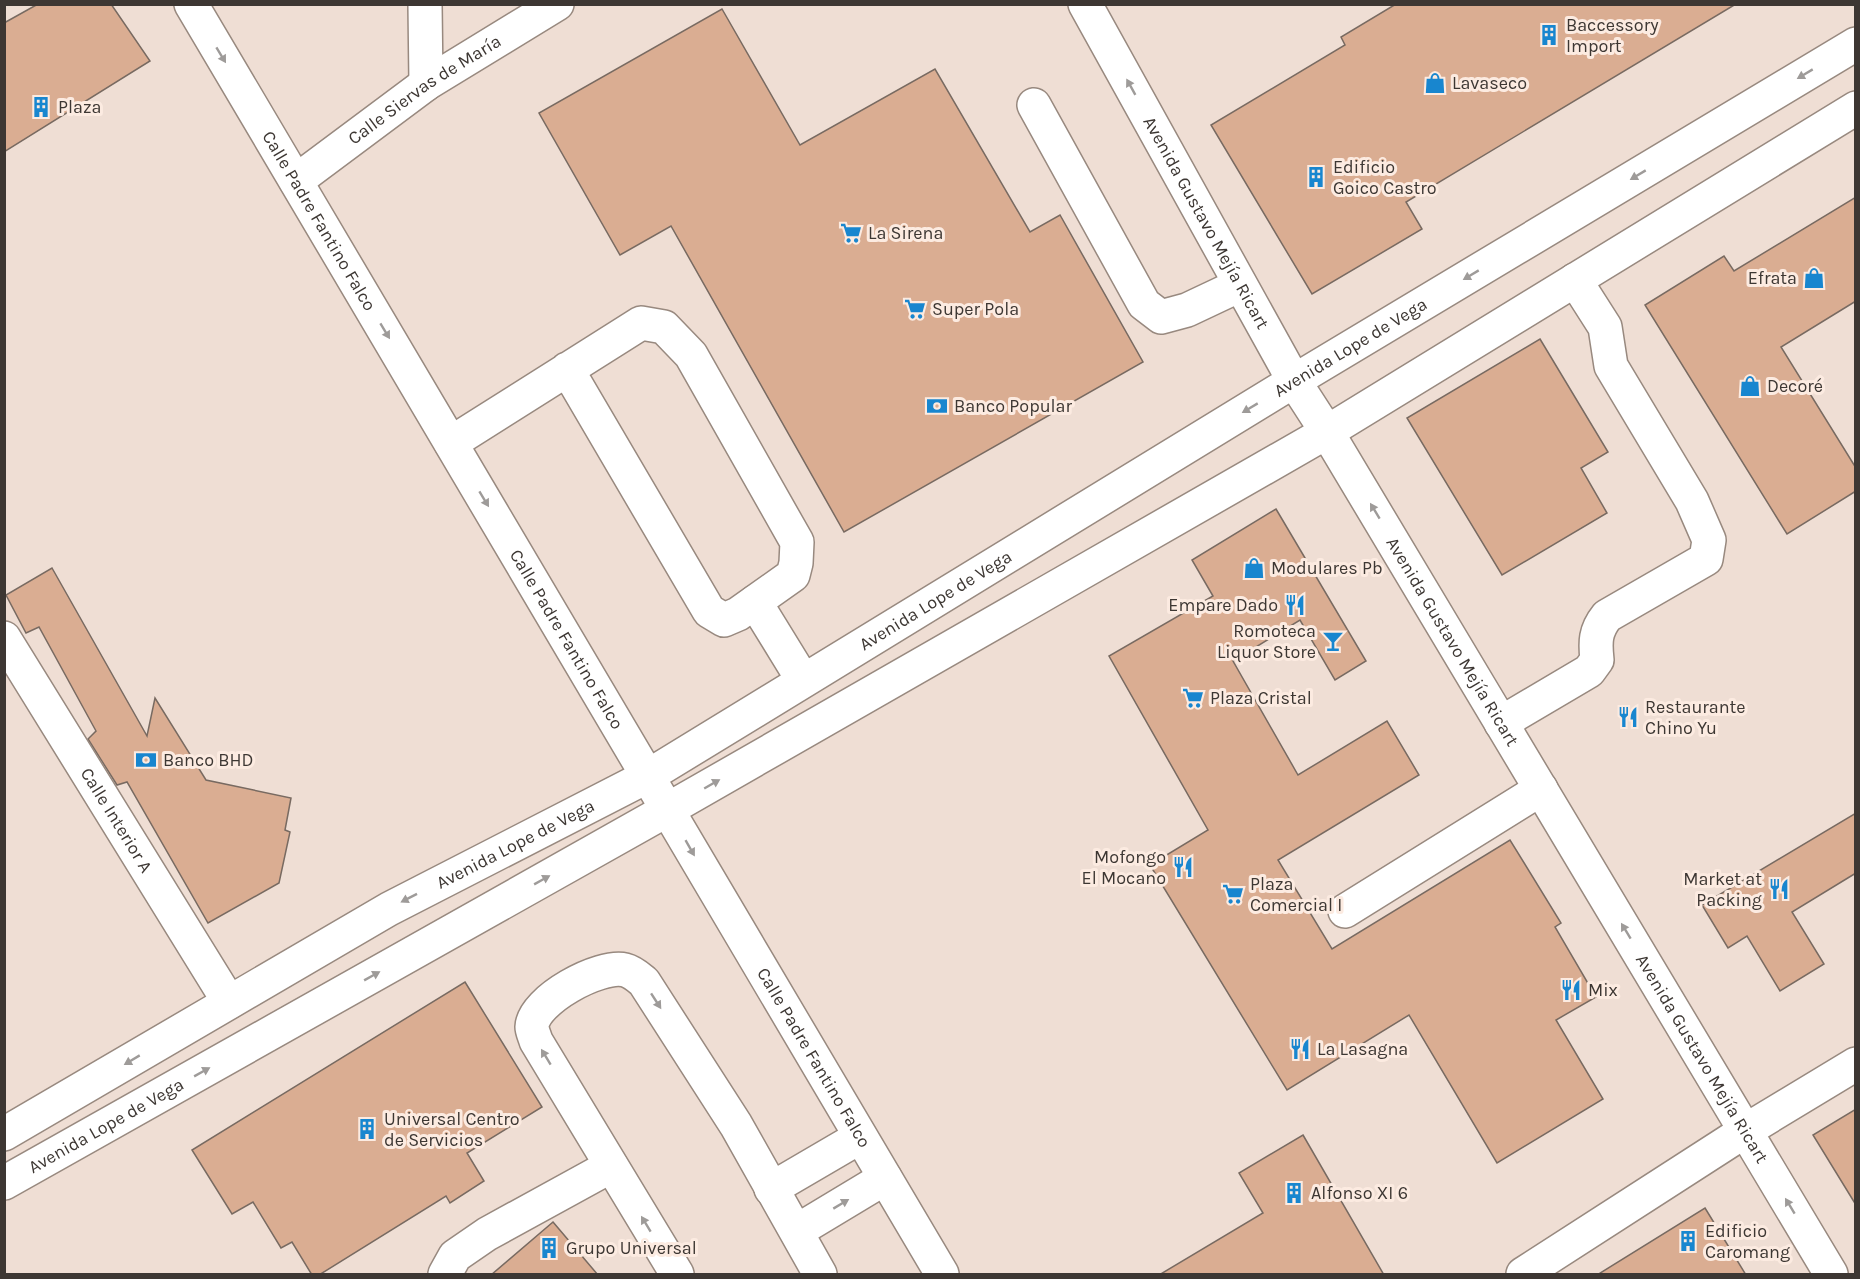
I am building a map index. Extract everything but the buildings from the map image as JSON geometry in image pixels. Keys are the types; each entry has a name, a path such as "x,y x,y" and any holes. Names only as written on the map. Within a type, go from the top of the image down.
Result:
{"main road":[{"name":"Calle Padre Fantino Falco","path":"191,4 942,1275"},
{"path":"425,4 426,84"},
{"name":"Calle Siervas de María","path":"296,181 426,84 557,4"},
{"name":"Avenida Gustavo Mejía Ricart","path":"1085,4 1294,381 1327,432 1831,1275"},
{"name":"Avenida Lope de Vega","path":"4,1134 389,909 648,776 1294,381 1856,44"},
{"path":"1034,105 1144,304 1161,317 1187,310 1240,285"},
{"name":"Avenida Lope de Vega","path":"4,1183 667,810 1327,432 1856,108"},
{"path":"1501,723 1589,671 1597,660 1595,642 1598,627 1607,616 1706,559 1708,550 1709,540 1692,501 1611,366 1605,327 1575,280"},
{"path":"450,442 640,323 664,327 691,356 797,542 793,575 738,614 724,620 709,611 567,369"},
{"path":"755,602 803,680"},
{"name":"Calle Interior A","path":"4,638 229,1002"},
{"path":"1345,911 1541,789"},
{"path":"677,1275 536,1041 532,1027 535,1017 544,1005 581,978 622,969 644,982 736,1125 820,1275"},
{"path":"1523,1275 1745,1131 1856,1064"},
{"path":"771,1189 860,1137"},
{"path":"445,1275 455,1256 487,1234 611,1166"},
{"path":"796,1231 885,1178"}],"place":[{"name":"Baccessory Import","path":"1549,35"},
{"name":"Lavaseco","path":"1435,83"},
{"name":"Plaza","path":"41,107"},
{"name":"Edificio Goico Castro","path":"1316,177"},
{"name":"La Sirena","path":"851,233"},
{"name":"Efrata","path":"1814,278"},
{"name":"Super Pola","path":"915,309"},
{"name":"Decoré","path":"1750,386"},
{"name":"Banco Popular","path":"937,406"},
{"name":"Modulares Pb","path":"1254,568"},
{"name":"Empare Dado","path":"1295,605"},
{"name":"Romoteca Liquor Store","path":"1333,641"},
{"name":"Plaza Cristal","path":"1193,698"},
{"name":"Restaurante Chino Yu","path":"1628,717"},
{"name":"Banco BHD","path":"146,760"},
{"name":"Mofongo El Mocano","path":"1183,867"},
{"name":"Market at Packing","path":"1779,889"},
{"name":"Plaza Comercial I","path":"1233,894"},
{"name":"Mix","path":"1571,990"},
{"name":"La Lasagna","path":"1300,1049"},
{"name":"Universal Centro de Servicios","path":"367,1129"},
{"name":"Alfonso XI 6","path":"1294,1193"},
{"name":"Edificio Caromang","path":"1688,1241"},
{"name":"Grupo Universal","path":"549,1248"}]}
